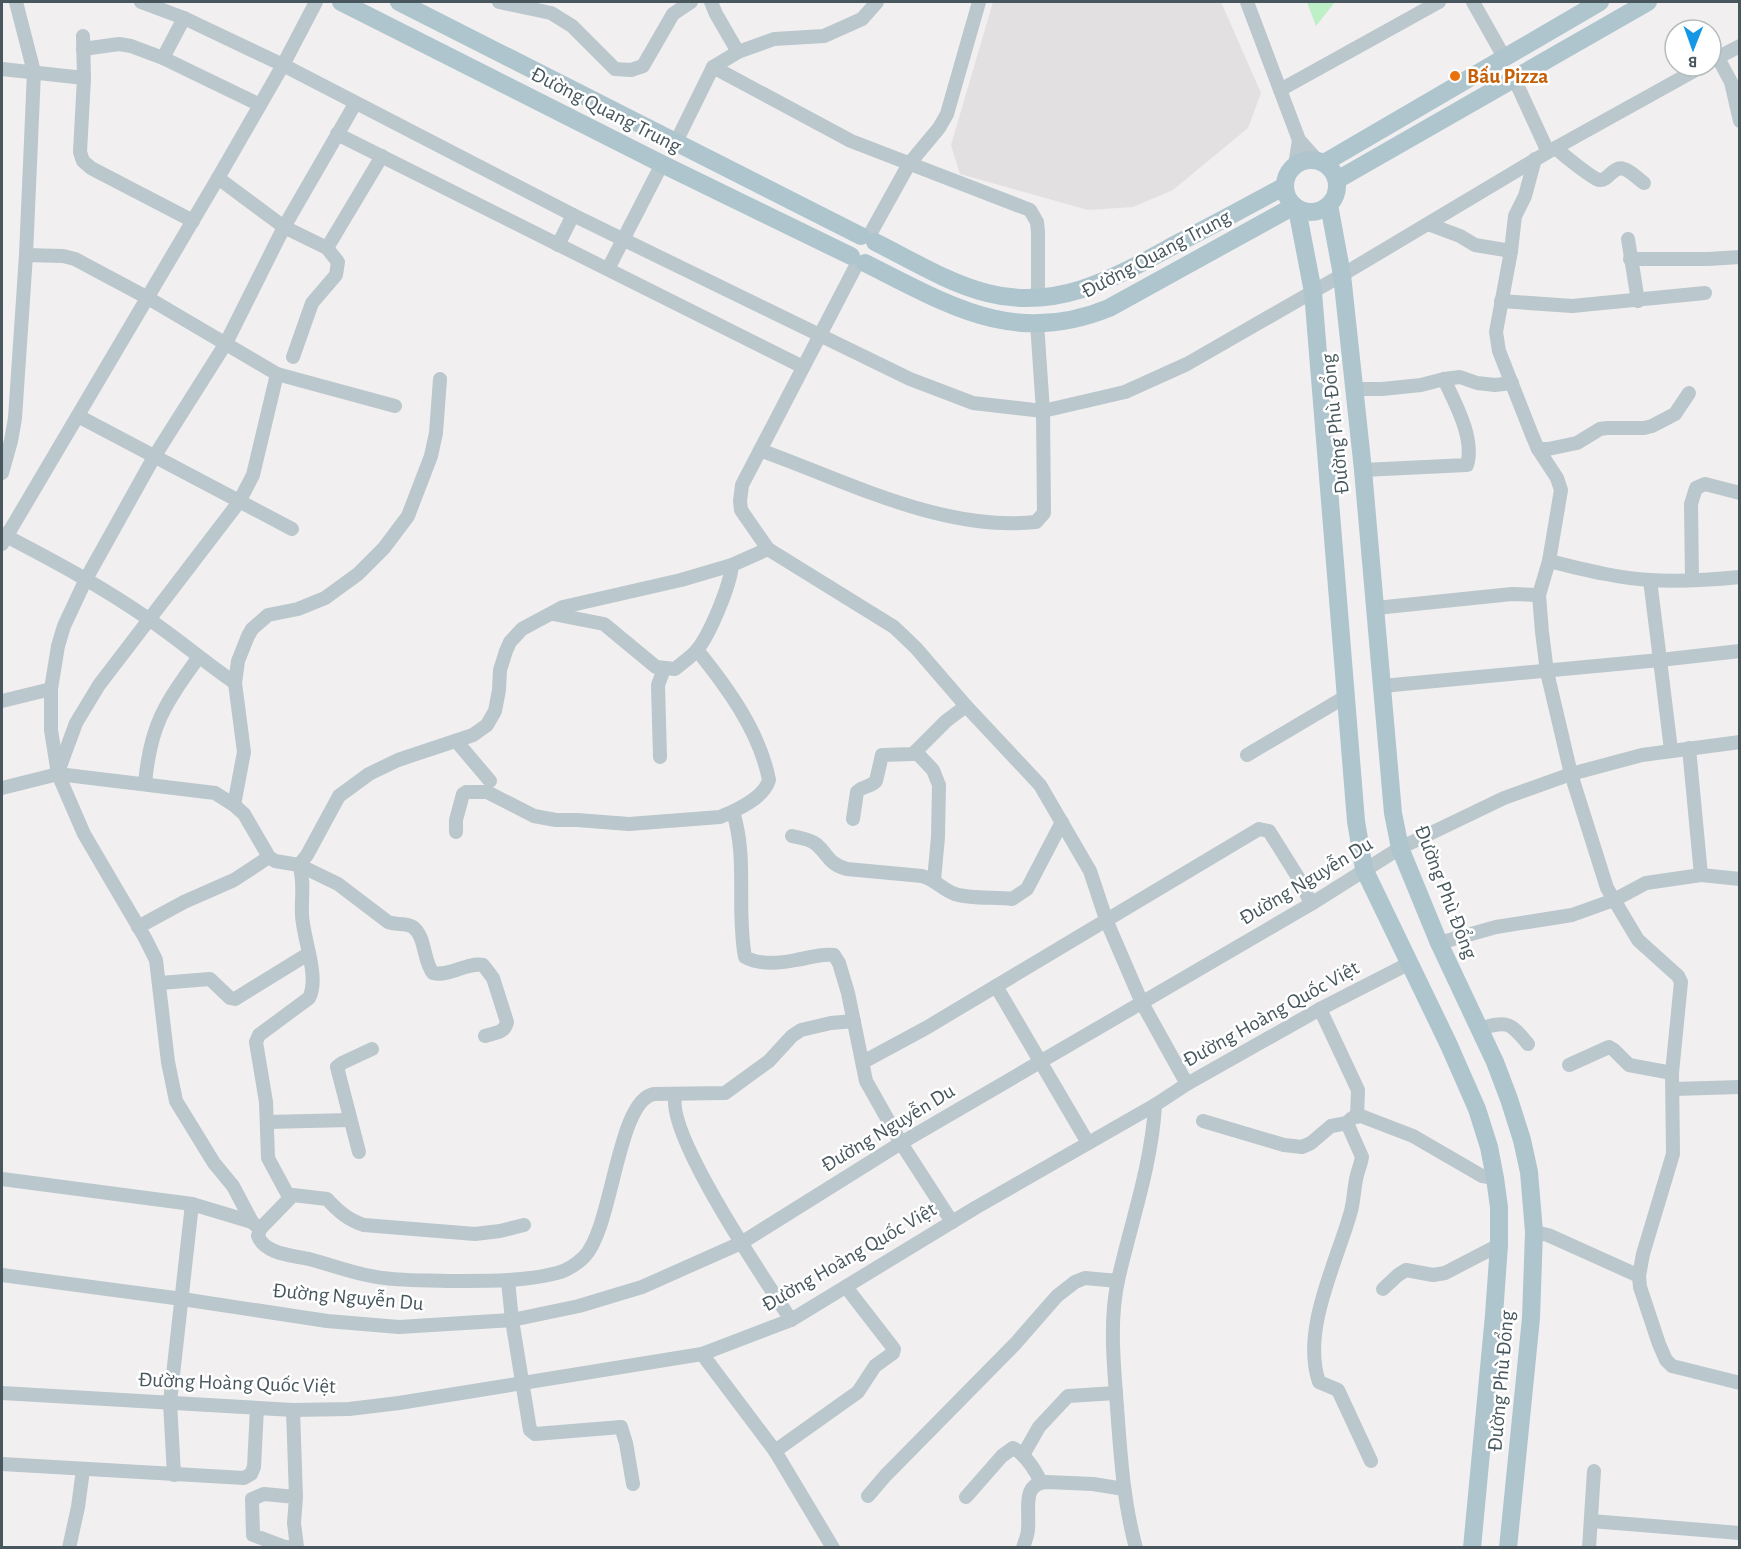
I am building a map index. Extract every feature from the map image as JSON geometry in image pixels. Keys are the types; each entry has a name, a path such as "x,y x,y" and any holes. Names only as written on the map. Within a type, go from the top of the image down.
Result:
{"main road":[{"name":"Đường Quang Trung","path":"341,2 662,164 950,305 979,316 1005,322 1064,322 1109,308 1296,207"},
{"name":"Đường Quang Trung","path":"399,2 958,283 986,293 1008,297 1038,298 1078,292 1098,285 1285,186"},
{"path":"1320,161 1600,2"},
{"path":"1337,180 1648,2"},
{"path":"1306,160 1320,161 1332,170 1337,180 1337,194 1329,205 1314,212 1296,207 1287,197 1285,186 1287,174 1295,165 1306,160"},
{"name":"Đường Phù Đổng","path":"1329,205 1342,275 1363,470 1393,813 1400,848 1516,1119 1529,1172 1534,1232 1531,1318 1508,1548"},
{"name":"Đường Phù Đổng","path":"1296,207 1313,292 1345,697 1356,821 1364,869 1448,1043 1477,1109 1489,1147 1499,1207 1494,1315 1472,1548"},
{"path":"868,238 876,255 858,260 849,252 850,243 868,238"}],"street":[{"path":"2,473 13,429 26,255 34,72 16,2"},
{"path":"141,2 184,18 283,65 573,215 910,379 973,403 1043,411 1125,392 1187,364 1342,275 1535,159 1681,78"},
{"path":"235,683 198,658 150,620 86,579 3,538 193,221 283,65 316,2"},
{"path":"506,2 553,7 615,69 632,70 643,66 673,14 691,2"},
{"path":"711,2 738,52"},
{"path":"676,142 713,66 738,52 774,39 824,36 862,19 877,2"},
{"path":"868,238 909,164 939,128 946,114 979,2"},
{"path":"1247,2 1299,140 1320,161"},
{"path":"1280,90 1439,2"},
{"path":"1473,2 1504,57"},
{"path":"163,58 184,18"},
{"path":"193,221 91,168 83,161 80,152 84,78 83,43 131,46 163,58 260,105"},
{"path":"1723,55 1740,46"},
{"path":"713,66 851,141 1030,210 1037,222 1038,232 1038,298"},
{"path":"2,69 84,78"},
{"path":"1723,72 1731,82 1740,121"},
{"path":"1515,78 1551,150 1596,179 1606,178 1620,168 1644,183"},
{"path":"355,104 284,227 226,343 154,457 86,579 64,626 58,646 51,689 51,730 58,774 84,834 156,960 168,1062 176,1101 214,1163 233,1186 256,1225 261,1244 266,1248 366,1275 405,1280 508,1281 559,1273 574,1265 584,1256 594,1242 624,1137 640,1103 649,1095 725,1093 769,1061 792,1035 801,1030 831,1023 854,1021"},
{"path":"337,134 803,367"},
{"path":"1295,165 1299,140"},
{"path":"327,248 382,156"},
{"path":"1535,159 1525,196 1515,216 1496,332 1498,351 1538,449 1557,478 1561,490 1549,561 1539,595 1547,672 1571,774 1607,888 1638,940 1678,976 1681,982 1672,1073 1674,1089 1673,1154 1643,1254 1639,1276 1646,1308 1666,1360 1677,1369 1693,1370 1740,1383"},
{"path":"608,269 662,164"},
{"path":"218,178 284,227 327,248 338,262 336,275 312,303 293,357"},
{"path":"558,245 573,215"},
{"path":"1428,224 1460,236 1476,245 1511,251"},
{"path":"1628,239 1638,301"},
{"path":"26,255 69,256 148,298 276,374 395,406"},
{"path":"1630,259 1708,260 1740,257"},
{"path":"858,260 742,485 740,501 746,518 768,549 894,627 916,648 966,706 1040,785 1090,871 1107,922 1142,1003 1187,1084"},
{"path":"1502,301 1572,306 1705,293"},
{"path":"760,450 891,499 964,521 1022,524 1036,522 1044,513 1043,411 1037,323"},
{"path":"58,774 76,723 85,706 239,502 251,482 276,374"},
{"path":"1354,389 1421,385 1460,377 1477,383 1494,385 1512,383"},
{"path":"234,805 244,752 235,683 242,648 252,629 268,615 298,609 325,598 358,574 384,548 408,516 431,456 436,433 440,379"},
{"path":"1363,470 1467,465 1468,445 1465,432 1444,379"},
{"path":"1538,449 1577,443 1600,429 1652,426 1675,414 1689,393"},
{"path":"78,416 292,529"},
{"path":"1692,580 1691,504 1696,488 1705,484 1740,493"},
{"path":"299,865 307,855 339,796 369,774 398,760 457,742 487,725 495,711 500,670 510,642 522,629 563,608 681,580 732,565 768,549"},
{"path":"1549,561 1600,574 1650,580 1740,577"},
{"path":"553,614 604,624 656,667 675,669 697,650 724,597 732,565"},
{"path":"1650,580 1671,750"},
{"path":"1376,608 1512,594 1539,595"},
{"path":"456,832 456,820 463,795 473,791 487,792 534,816 556,820 629,824 720,816 733,812 767,787 769,780 762,751 713,670 697,650"},
{"path":"1382,686 1547,672 1740,651"},
{"path":"146,784 150,748 160,717 170,697 198,658"},
{"path":"660,758 658,685 664,669"},
{"path":"2,701 51,689"},
{"path":"1247,755 1345,697"},
{"path":"853,819 858,792 876,781 882,755 910,755 916,752 946,721 966,706"},
{"path":"457,742 490,781"},
{"name":"Đường Nguyễn Du","path":"2,1275 327,1321 399,1327 512,1320 579,1306 642,1287 741,1243 901,1143 1311,904 1400,848 1504,798 1571,774 1621,759 1671,750 1740,742"},
{"path":"1689,748 1701,874"},
{"path":"916,752 933,770 939,785 934,880"},
{"path":"2,788 58,774 215,793 244,814 268,856 276,861 299,865 338,884 388,922 414,928 433,973 443,974 483,964 493,978 507,1022 503,1030 484,1036"},
{"path":"733,812 738,829 745,957 754,961 767,962 796,960 824,953 834,955 839,963 854,1021 866,1081 901,1143 952,1222"},
{"path":"792,836 816,843 827,858 837,866 847,869 922,876 934,880 944,889 956,895 1012,899 1027,889 1062,822"},
{"path":"862,1062 926,1028 1260,829 1269,831 1301,882 1311,904"},
{"path":"138,927 184,902 234,880 268,856"},
{"path":"289,1197 268,1158 267,1122 256,1042 265,1030 309,998 313,981 302,917 303,880 299,865"},
{"path":"1439,943 1496,927 1572,915 1614,900 1646,883 1701,874 1739,881"},
{"path":"160,983 210,979 230,998 235,999 308,954"},
{"name":"Đường Hoàng Quốc Việt","path":"2,1392 293,1410 350,1409 702,1354 791,1320 1187,1084 1320,1009 1408,964"},
{"path":"996,986 1039,1063 1088,1143"},
{"path":"1320,1009 1358,1090 1352,1120 1362,1157 1351,1210 1322,1299 1315,1339 1316,1373 1319,1382 1338,1390 1371,1461"},
{"path":"1479,1029 1504,1023 1528,1044"},
{"path":"1569,1065 1609,1047 1629,1065 1672,1073"},
{"path":"359,1152 337,1067 372,1049"},
{"path":"1674,1089 1740,1087"},
{"path":"676,1094 675,1110 681,1133 741,1243 791,1320"},
{"path":"1135,1547 1124,1489 1119,1444 1113,1352 1114,1313 1118,1281 1143,1180 1155,1105"},
{"path":"267,1122 350,1120"},
{"path":"1203,1121 1284,1145 1302,1147 1311,1143 1330,1126 1352,1120 1376,1121 1413,1136 1482,1176 1495,1178"},
{"path":"2,1179 192,1204 256,1225"},
{"path":"256,1225 293,1195 327,1199 337,1210 354,1222 364,1225 475,1234 524,1225"},
{"path":"174,1475 170,1402 192,1204"},
{"path":"1534,1232 1548,1234 1639,1276"},
{"path":"1383,1289 1406,1270 1433,1275 1445,1273 1498,1245"},
{"path":"868,1496 1016,1343 1057,1296 1084,1278 1118,1281"},
{"path":"508,1281 530,1430 532,1433 621,1427 633,1484"},
{"path":"775,1451 858,1392 875,1366 894,1349 846,1287"},
{"path":"702,1354 775,1451 833,1548"},
{"path":"1023,1455 1039,1426 1068,1396 1116,1393"},
{"path":"2,1464 240,1479 251,1474 254,1467 257,1408"},
{"path":"293,1410 296,1497 294,1522 297,1547 285,1547 253,1535 252,1499 264,1494 296,1497"},
{"path":"966,1497 1010,1449 1015,1448 1023,1455 1041,1482"},
{"path":"69,1548 83,1470"},
{"path":"1588,1548 1594,1472"},
{"path":"1023,1548 1028,1531 1029,1495 1033,1487 1041,1482 1093,1484 1124,1489"},
{"path":"1591,1521 1740,1533"}],"shaded area":[{"path":"993,2 1221,2 1261,93 1248,128 1173,190 1133,207 1088,210 960,174 951,145"}],"green space":[{"path":"1307,2 1335,2 1316,26"}],"place":[{"name":"Bấu Pizza","path":"1455,76"}]}
